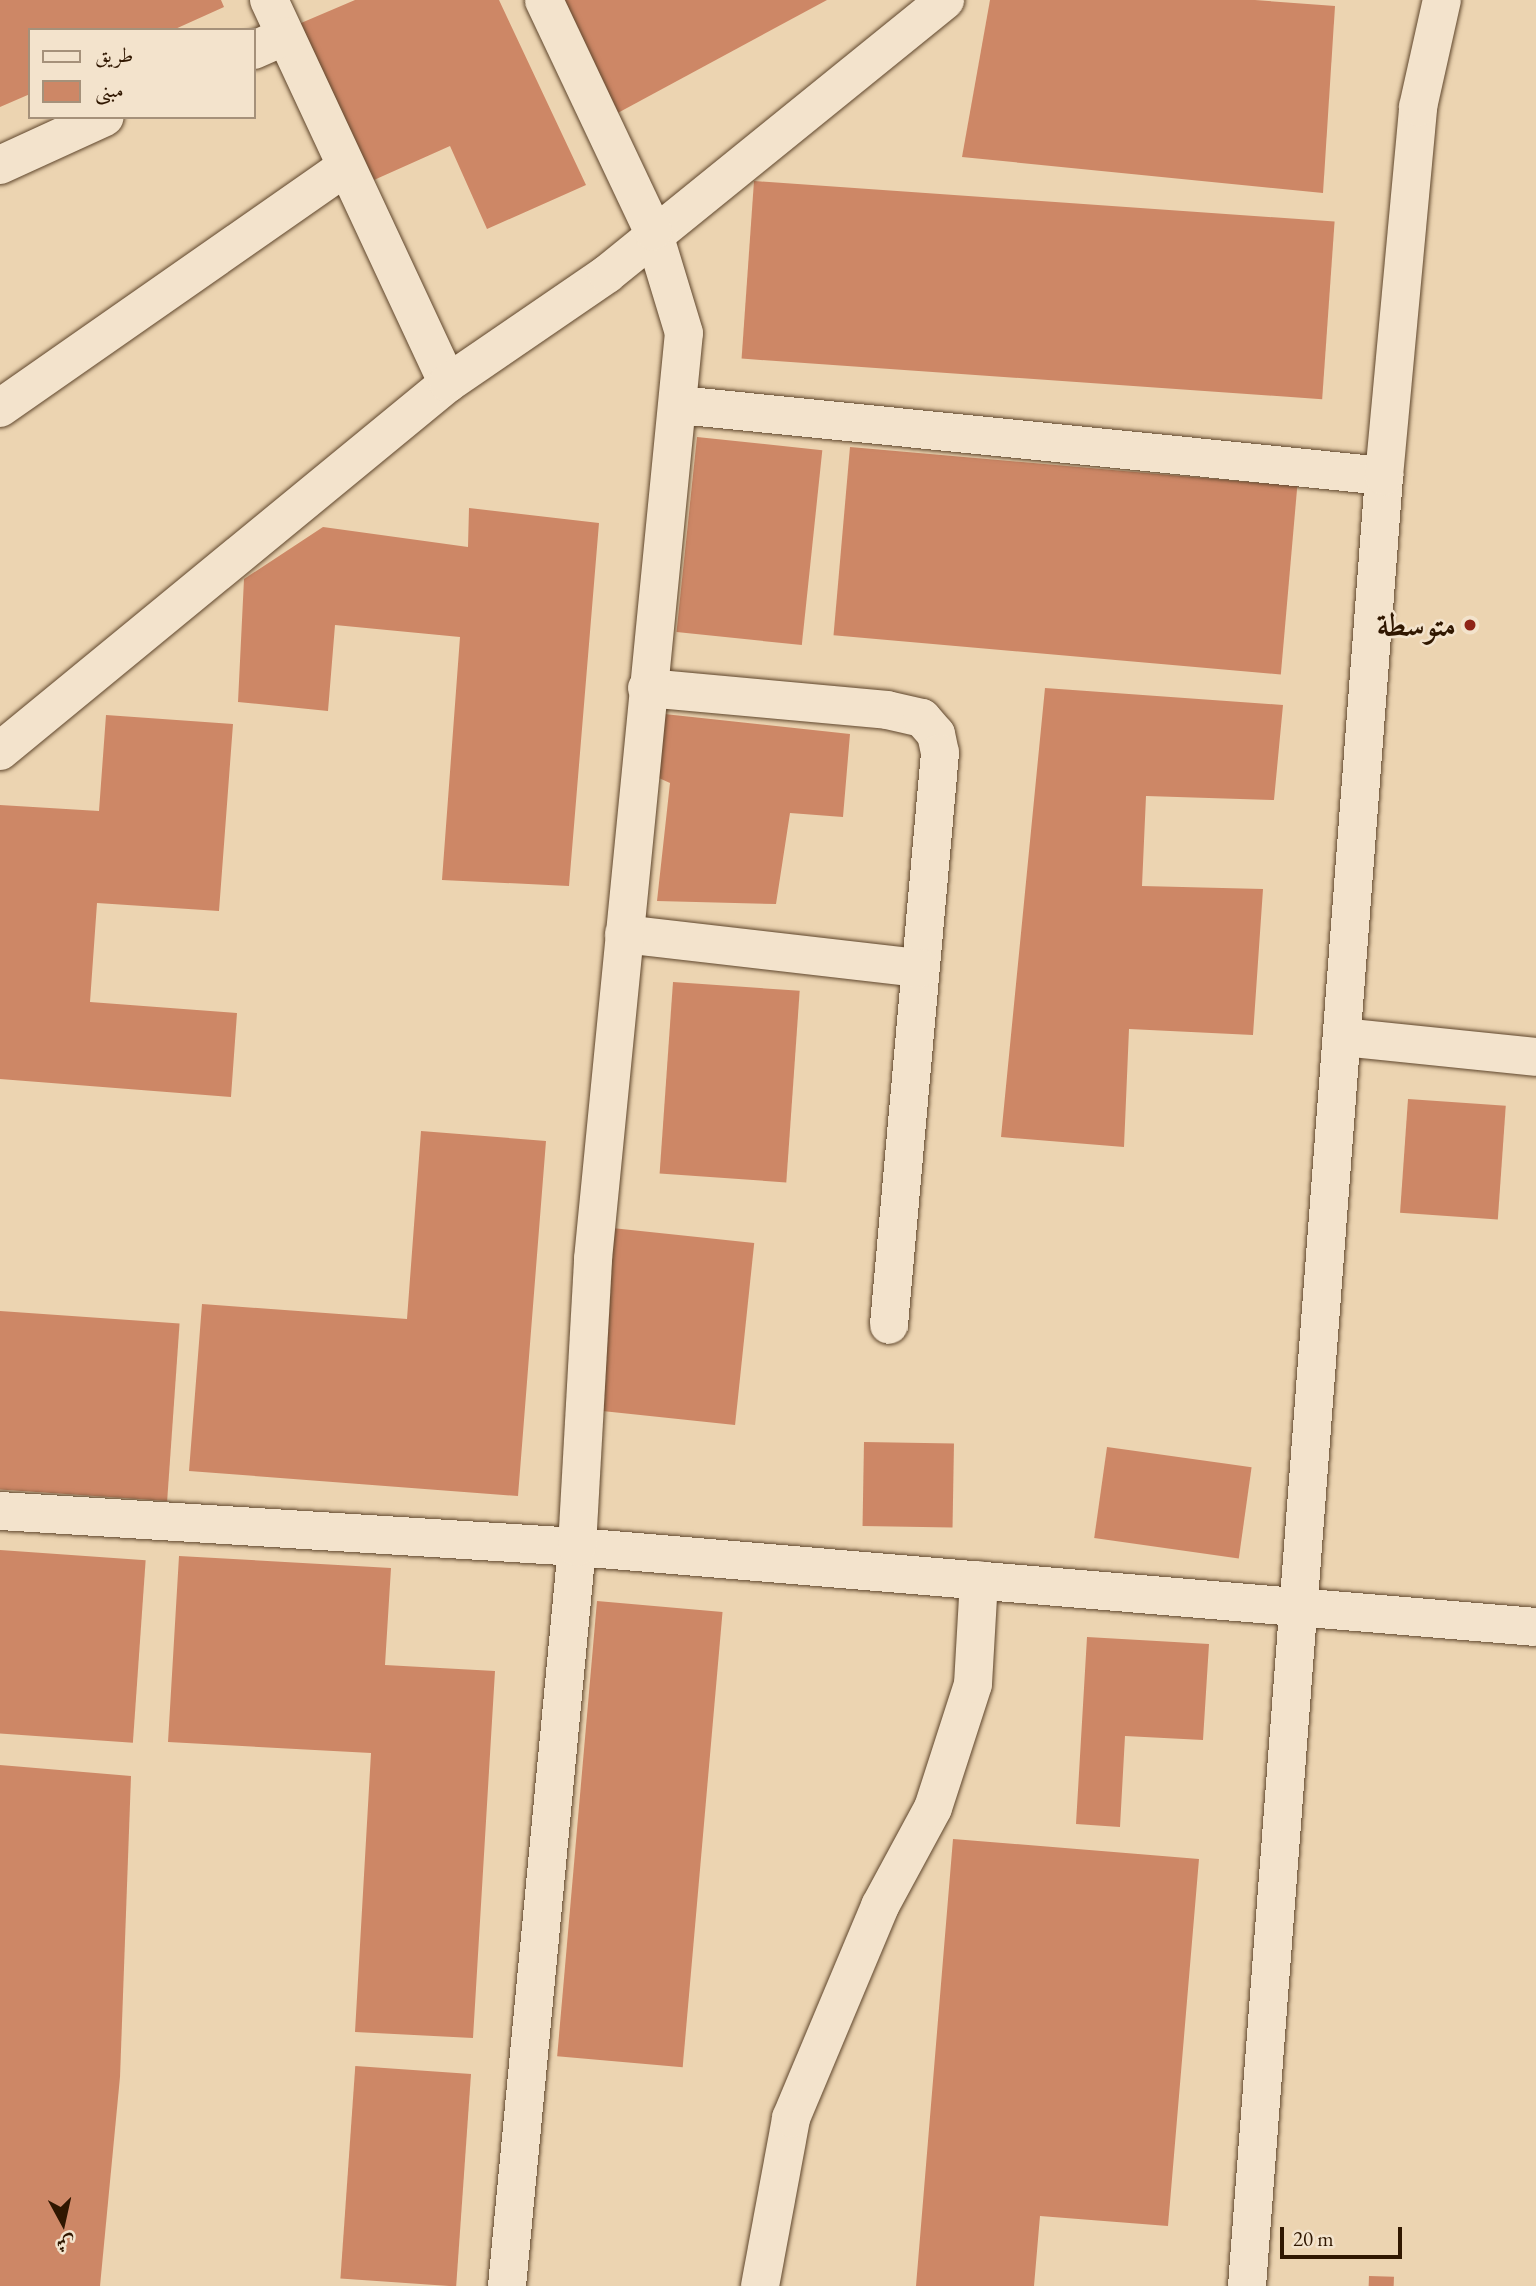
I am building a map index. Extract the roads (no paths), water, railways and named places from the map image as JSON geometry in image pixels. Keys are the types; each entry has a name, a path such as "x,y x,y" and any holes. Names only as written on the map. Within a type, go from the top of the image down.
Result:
{"street":[{"path":"269,0 269,43 345,167 448,383"},
{"path":"507,2286 577,1547 593,1259 647,688 679,405 684,333 653,231 544,0"},
{"path":"0,751 448,383 607,274 653,231 945,0"},
{"path":"1247,2286 1301,1606 1384,476 1418,107 1442,0"},
{"path":"0,165 101,119"},
{"path":"0,408 345,167"},
{"path":"679,405 1384,476"},
{"path":"647,688 887,710 922,718 936,734 940,753 888,1325"},
{"path":"624,934 920,968"},
{"path":"1343,1037 1536,1057"},
{"path":"0,1511 577,1547 1536,1627"},
{"path":"760,2286 790,2118 880,1906 933,1808 973,1685 979,1580"}],"place":[{"name":"متوسطة","path":"1470,625"}]}
